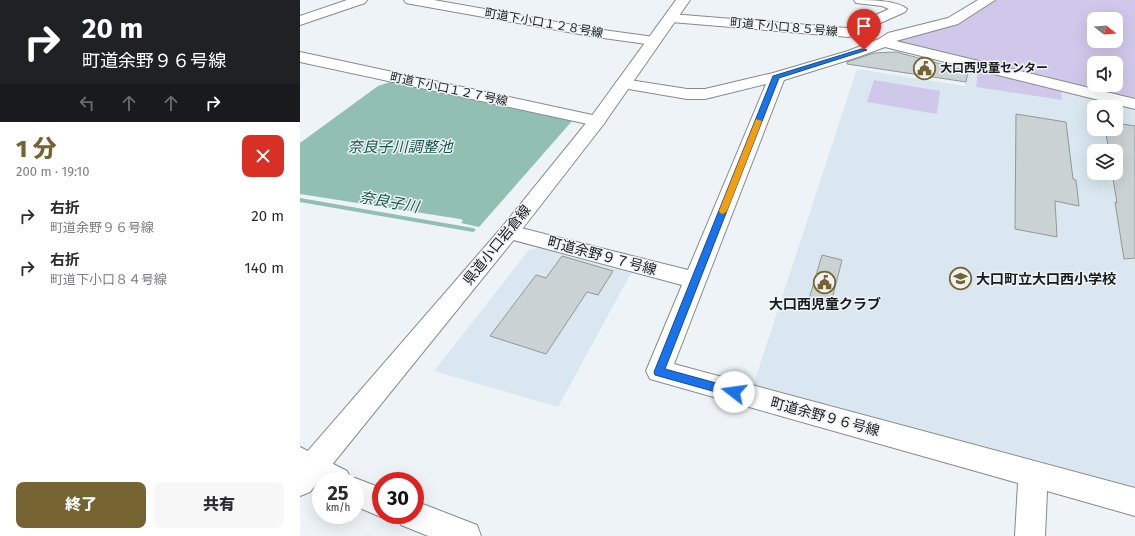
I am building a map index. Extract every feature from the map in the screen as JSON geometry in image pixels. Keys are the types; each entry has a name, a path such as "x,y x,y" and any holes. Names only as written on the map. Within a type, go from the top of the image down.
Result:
{"street":[{"path":"300,21 360,0"},
{"name":"町道下小口１２８号線","path":"411,0 596,33 654,41"},
{"name":"県道小口岩倉線","path":"304,470 509,232 597,120 683,0"},
{"name":"町道下小口８５号線","path":"671,18 849,33 900,9 885,2 861,0"},
{"path":"623,84 698,94 776,76 853,54 884,42 893,36 953,21 988,0"},
{"path":"884,42 1135,104"},
{"name":"町道下小口１２７号線","path":"300,57 597,120"},
{"name":"町道余野９６号線","path":"776,76 659,372 1135,502"},
{"name":"町道余野９７号線","path":"509,232 696,280"},
{"path":"1030,536 1033,474"},
{"path":"424,520 466,536"}],"shaded area":[{"path":"993,0 1135,0 1135,100 1103,92 1123,92 1123,56 1087,56 1087,88 896,41"},
{"name":"大口町立大口西小学校","path":"968,67 1099,100 1087,100 1087,136 1123,136 1123,106 1135,109 1135,489 753,386 857,69 965,86"},
{"path":"984,71 1061,90 1062,100 976,87 978,72"},
{"path":"874,80 940,91 937,114 867,102"},
{"path":"538,248 631,273 558,407 434,371 529,250"}],"water":[{"name":"奈良子川調整池","path":"390,82 572,121 479,227 461,223 463,220 460,219 300,194 300,143 378,86"}],"building":[{"path":"896,52 968,71 966,82 847,64 847,62 874,53"},
{"path":"1016,114 1066,122 1073,179 1076,180 1079,206 1055,201 1057,237 1015,229"},
{"path":"1123,124 1135,126 1135,258 1124,259 1115,202 1117,203 1113,180 1123,180 1123,144 1108,144 1106,136 1123,136"},
{"path":"822,255 842,260 829,311 807,306"},
{"path":"562,256 613,271 598,295 587,292 546,354 490,336 536,275 546,278"}],"waterway":[{"name":"奈良子川","path":"300,200 473,230"}],"slow traffic":[{"path":"723,211 759,121"}],"place":[{"name":"大口西児童センター","path":"925,68"},
{"name":"大口町立大口西小学校","path":"961,279"},
{"name":"大口西児童クラブ","path":"825,282"}],"route":[{"path":"734,392 659,372 776,76 864,50"}]}
